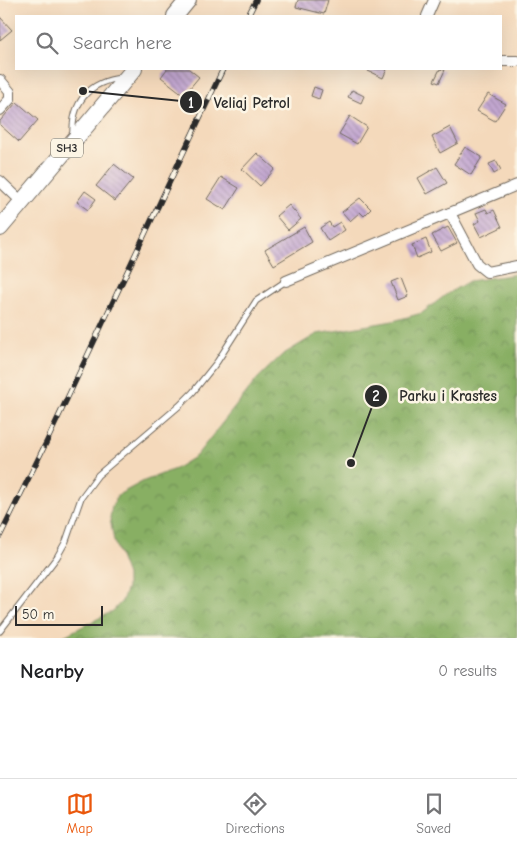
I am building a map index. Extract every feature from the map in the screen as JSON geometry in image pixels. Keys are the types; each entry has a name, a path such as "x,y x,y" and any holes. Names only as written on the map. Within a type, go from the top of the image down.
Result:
{"main road":[{"path":"177,15 188,0"},
{"name":"SH3","path":"0,228 131,73"}],"street":[{"path":"427,15 434,0"},
{"path":"502,61 517,62"},
{"path":"0,80 10,92 10,99 0,110"},
{"path":"0,181 22,201"},
{"path":"286,281 517,185"},
{"path":"450,213 477,264 487,272 517,266"}],"lane":[{"path":"0,631 57,556 66,541 81,498 98,475 194,392 256,301 286,281"}],"green space":[{"path":"517,274 517,638 60,638 113,611 122,601 127,588 127,575 114,541 110,518 112,506 118,495 144,481 175,469 196,456 258,378 282,355 317,334 393,321 422,313 447,294 469,281"}],"building":[{"path":"298,0 328,0 324,14 296,7"},
{"path":"0,17 12,30 0,40"},
{"path":"166,70 190,70 199,77 184,95 161,77"},
{"path":"368,70 387,70 383,78"},
{"path":"440,70 445,70 439,83 434,81"},
{"path":"314,87 322,90 319,99 311,96"},
{"path":"352,90 364,96 361,103 348,97"},
{"path":"488,94 506,104 495,121 477,111"},
{"path":"17,102 38,120 19,142 0,125 0,121"},
{"path":"350,116 367,127 357,144 339,134"},
{"path":"450,127 458,143 440,153 432,137"},
{"path":"465,147 482,157 471,175 454,164"},
{"path":"257,153 275,169 260,186 242,169"},
{"path":"496,161 501,170 494,174 489,164"},
{"path":"114,164 133,179 115,201 96,186"},
{"path":"437,167 447,183 427,194 418,178"},
{"path":"221,177 239,188 225,210 207,199"},
{"path":"85,191 96,199 88,210 77,202"},
{"path":"360,198 371,209 364,216 360,212 350,221 342,212"},
{"path":"289,205 301,219 288,230 276,216"},
{"path":"486,209 488,213 494,210 502,227 481,237 474,224 480,221 476,213"},
{"path":"329,222 332,227 340,222 345,230 328,241 320,228"},
{"path":"304,227 312,242 274,265 265,250"},
{"path":"448,227 457,243 441,251 432,235"},
{"path":"426,239 431,252 417,258 412,245"},
{"path":"401,278 408,296 398,300 391,282"}],"railway":[{"path":"248,15 256,0"},
{"path":"0,536 223,70"}],"place":[{"name":"Veliaj Petrol","path":"83,91"},
{"name":"Parku i Krastes","path":"351,463"}]}
